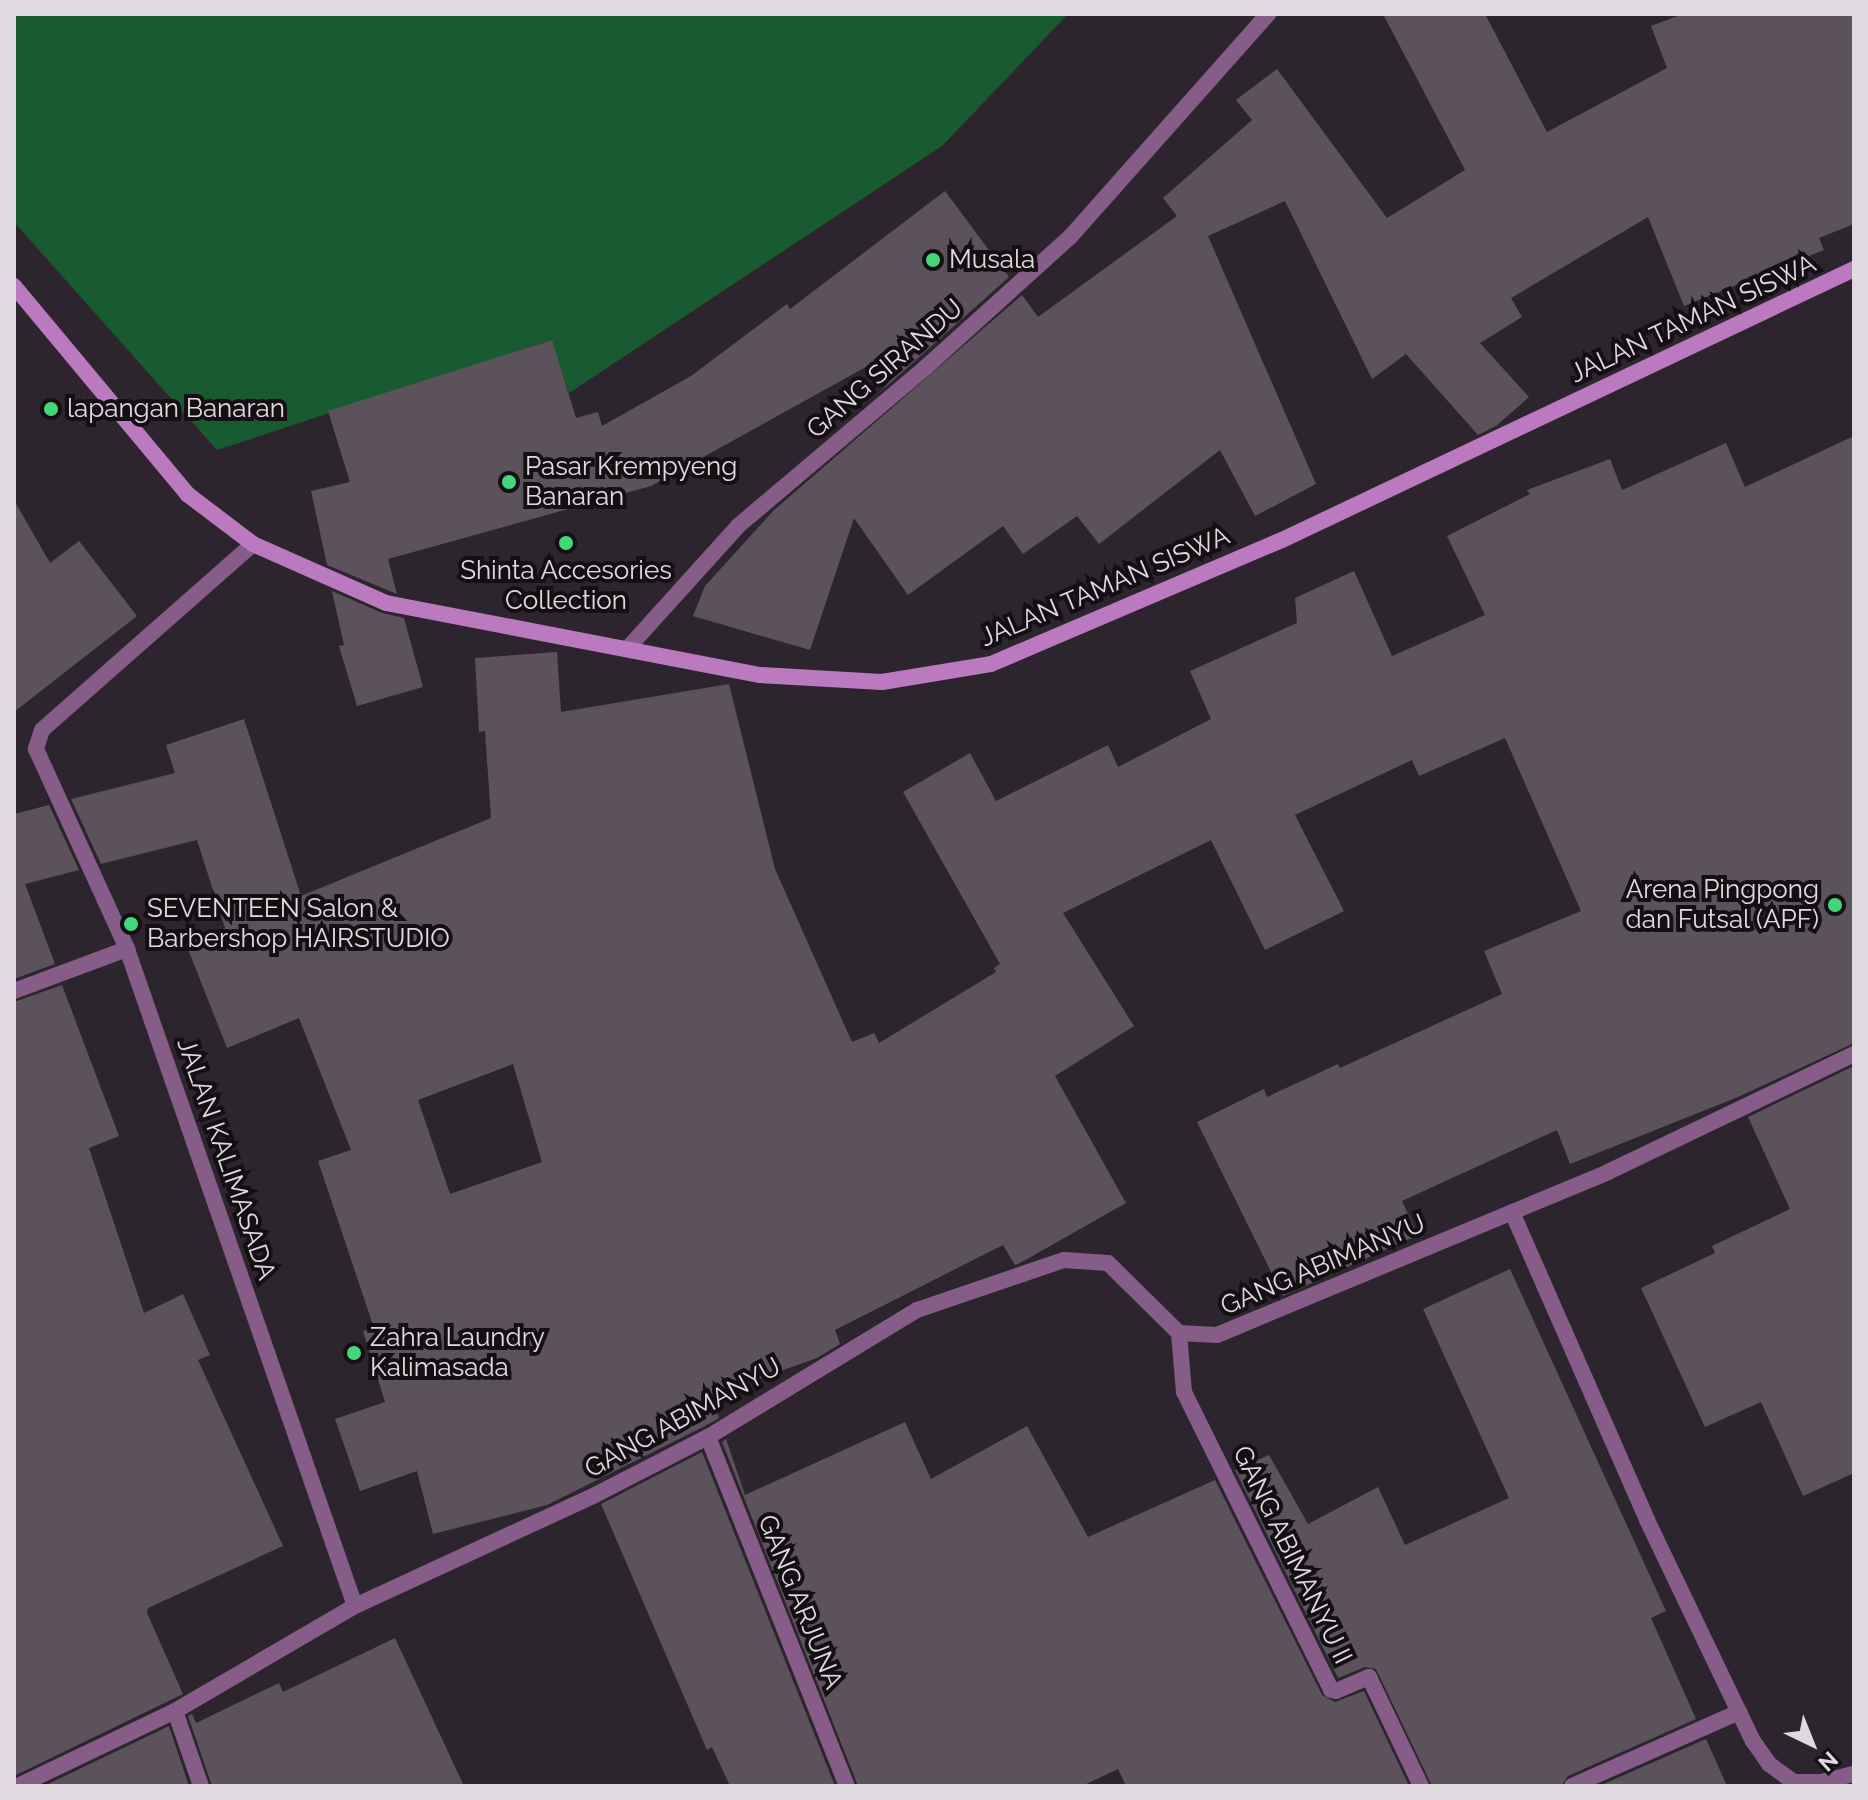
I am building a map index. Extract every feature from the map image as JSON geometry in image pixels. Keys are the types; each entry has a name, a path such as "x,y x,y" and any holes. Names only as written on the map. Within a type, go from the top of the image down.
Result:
{"main road":[{"name":"JALAN TAMAN SISWA","path":"14,286 187,494 253,544 386,603 760,675 882,682 991,664 1282,540 1854,269"}],"street":[{"name":"GANG SIRANDU","path":"627,649 738,526 925,368 1071,236 1268,14"},
{"name":"JALAN KALIMASADA","path":"253,544 42,730 36,749 127,949 355,1606"},
{"path":"14,991 127,949"},
{"name":"GANG ABIMANYU","path":"355,1606 595,1495 708,1437 917,1310 1064,1260 1108,1263 1179,1333 1217,1335 1608,1172 1854,1054"},
{"path":"1512,1212 1647,1520 1739,1712 1769,1764 1794,1782 1821,1782 1854,1774"},
{"name":"GANG ABIMANYU II","path":"1179,1333 1184,1392 1331,1690 1336,1691 1364,1677 1372,1680 1421,1786"},
{"name":"GANG ARJUNA","path":"708,1437 847,1786"},
{"path":"18,1786 175,1711 355,1606"},
{"path":"175,1711 201,1786"},
{"path":"1572,1786 1739,1712"}],"green space":[{"path":"14,14 1068,14 942,146 569,393 551,340 217,450 14,222"}],"building":[{"path":"1383,14 1485,14 1547,132 1667,68 1651,26 1683,14 1854,14 1854,224 1819,238 1824,250 1684,306 1648,217 1511,298 1522,317 1480,343 1529,397 1496,426 1478,435 1406,354 1372,379 1285,201 1208,236 1316,484 1255,516 1220,450 1099,544 1077,516 1023,554 1003,526 908,595 854,518 810,650 693,616 705,586 773,511 1022,295 1038,317 1177,216 1163,198 1252,120 1236,100 1277,69 1387,218 1465,170"},
{"path":"945,191 1009,277 879,393 938,327 651,486 388,559 397,594 327,565 311,491 350,482 328,411 552,340 576,418 598,412 602,426 691,376 787,304 790,309"},
{"path":"1854,436 1854,1043 1738,1097 1570,1164 1557,1130 1402,1201 1418,1235 1283,1296 1197,1122 1264,1089 1267,1097 1338,1064 1340,1068 1502,994 1484,951 1581,911 1505,738 1419,776 1412,760 1295,815 1344,911 1265,950 1211,840 1063,913 1134,1026 1055,1076 1126,1203 1020,1263 1015,1265 1003,1245 835,1330 840,1344 817,1358 711,1396 719,1418 547,1505 433,1534 417,1471 360,1491 335,1419 385,1402 363,1331 374,1328 318,1161 351,1150 299,1018 227,1048 186,944 225,928 197,840 101,864 71,799 175,773 166,745 244,719 301,896 491,818 485,731 479,732 475,658 557,652 561,712 729,684 775,869 852,1042 874,1033 879,1043 996,972 994,968 1000,964 903,792 970,753 996,801 1108,745 1118,767 1211,719 1190,671 1297,623 1295,598 1354,571 1392,656 1485,615 1447,536 1530,494 1527,490 1610,459 1622,490 1726,443 1745,487","holes":["513,1064 542,1162 450,1194 418,1100"]},
{"path":"14,500 50,563 79,541 137,616 14,712"},
{"path":"332,591 382,613 404,618 423,687 357,706 339,646 344,645"},
{"path":"49,805 79,870 25,884 55,964 14,979 14,814"},
{"path":"62,985 119,1136 89,1148 144,1313 183,1294 210,1355 198,1360 283,1546 148,1608 147,1613 183,1694 14,1776 14,1002"},
{"path":"1854,1066 1854,1473 1803,1496 1761,1402 1705,1427 1641,1288 1715,1253 1712,1246 1790,1209 1748,1117"},
{"path":"1510,1269 1666,1611 1651,1618 1696,1719 1568,1776 1561,1786 1432,1786 1376,1669 1365,1667 1338,1678 1235,1470 1269,1455 1308,1524 1378,1487 1405,1545 1509,1498 1423,1309"},
{"path":"905,1422 931,1479 1027,1426 1088,1537 1215,1480 1322,1695 1335,1702 1364,1691 1409,1786 1126,1786 1118,1769 1082,1786 858,1786 722,1442 726,1439 745,1495"},
{"path":"702,1452 835,1786 730,1786 712,1747 707,1750 601,1504"},
{"path":"395,1638 464,1786 212,1786 188,1716 192,1714 196,1723 279,1683 283,1692"},
{"path":"169,1726 189,1786 44,1786"},
{"path":"1706,1739 1727,1786 1599,1786"}],"place":[{"name":"Musala","path":"933,260"},
{"name":"lapangan Banaran","path":"51,409"},
{"name":"Pasar Krempyeng Banaran","path":"509,482"},
{"name":"Shinta Accesories Collection","path":"566,543"},
{"name":"Arena Pingpong dan Futsal (APF)","path":"1835,905"},
{"name":"SEVENTEEN Salon & Barbershop HAIRSTUDIO","path":"131,924"},
{"name":"Zahra Laundry Kalimasada","path":"354,1353"}]}
